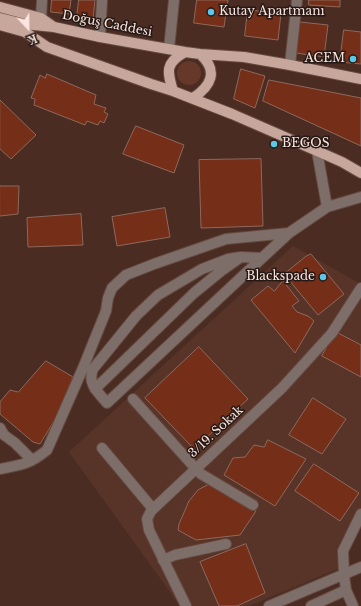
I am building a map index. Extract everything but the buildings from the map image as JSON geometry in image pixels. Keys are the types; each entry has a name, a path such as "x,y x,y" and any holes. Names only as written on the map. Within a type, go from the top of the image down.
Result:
{"main road":[{"path":"0,7 42,18 54,27"},
{"name":"Doğuş Caddesi","path":"0,18 24,24 54,27 185,52"},
{"path":"0,25 24,32 47,48 193,98 317,150 361,173"},
{"path":"173,91 169,77 169,70 175,58 185,52 244,57 361,79"},
{"path":"193,98 205,89 211,77 209,64 200,54"}],"street":[{"path":"42,0 42,18"},
{"path":"100,37 102,0"},
{"path":"169,49 174,0"},
{"path":"290,65 297,0"},
{"path":"317,150 327,207"},
{"path":"262,258 241,257 228,259 202,269 158,295 136,316 93,369 91,382 95,389 107,402 289,233 327,207 361,198"},
{"path":"0,469 21,465 36,458 47,450 106,311 108,298 112,288 126,275 226,239 289,233"},
{"path":"95,389 194,293 241,257"},
{"name":"3/19. Sokak","path":"153,509 282,388 332,333 361,288"},
{"path":"133,399 201,474 253,506"},
{"path":"0,428 4,435 15,443 32,460"},
{"path":"102,448 153,509 147,519 149,530 186,606"},
{"path":"353,606 346,590 343,551 361,514"},
{"path":"163,560 175,555 226,544"},
{"path":"269,606 361,567"},
{"path":"311,606 346,590"}],"shaded area":[{"path":"189,61 197,65 201,73 197,81 189,85 181,81 177,73 181,65"},
{"path":"293,246 361,284 361,519 342,567 249,606 180,606 69,452"}],"place":[{"name":"Kutay Apartmanı","path":"211,12"},
{"name":"ACEM","path":"353,59"},
{"name":"BEGOS","path":"274,144"},
{"name":"Blackspade","path":"323,277"}]}
